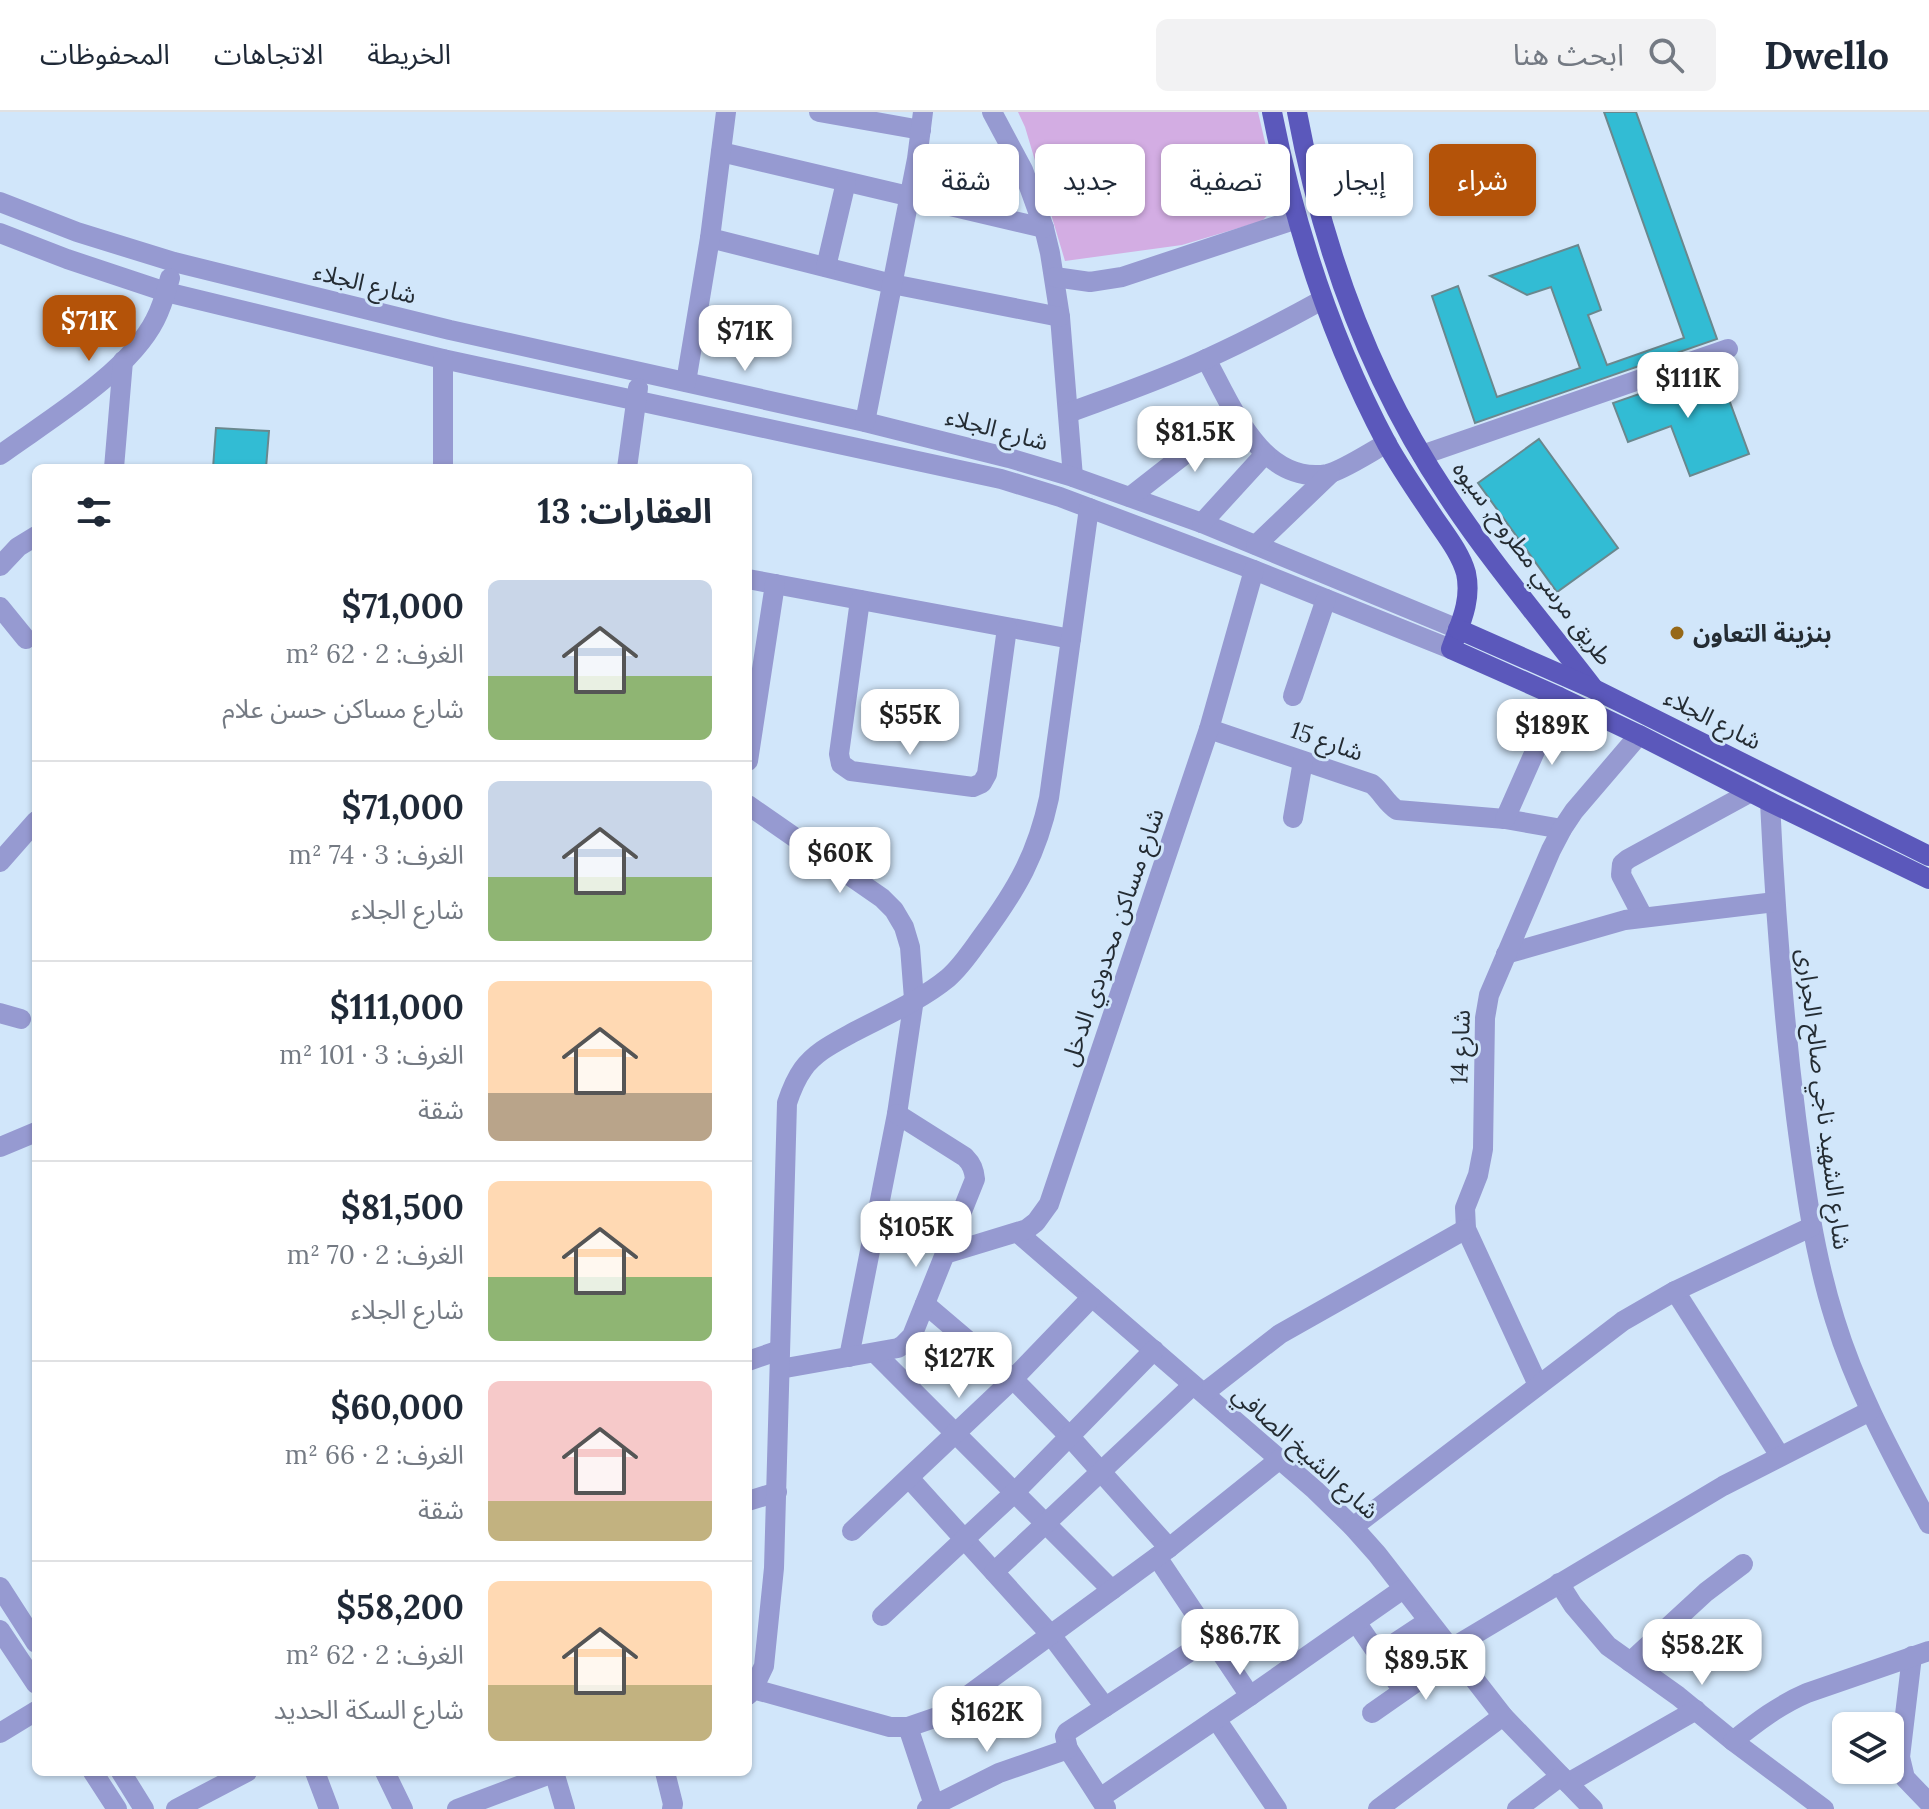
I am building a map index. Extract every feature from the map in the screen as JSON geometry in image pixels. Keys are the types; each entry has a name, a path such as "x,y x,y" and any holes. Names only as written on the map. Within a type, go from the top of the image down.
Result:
{"main road":[{"name":"طريق مرسي مطروح, سيوه","path":"1272,112 1297,219 1341,349 1387,443 1461,559 1468,602 1451,649"},
{"name":"طريق مرسي مطروح, سيوه","path":"1297,112 1320,217 1340,278 1391,398 1422,455 1470,529 1594,689"},
{"name":"شارع الجلاء","path":"1458,629 1594,689 1929,856"},
{"name":"شارع الجلاء","path":"1451,649 1639,735 1929,879"}],"street":[{"path":"686,382 710,238 726,112"},
{"path":"819,112 922,121 865,422"},
{"path":"992,112 1023,170 1044,228 1055,277 1073,477"},
{"path":"721,152 1044,228"},
{"path":"826,267 846,182"},
{"name":"شارع الجلاء","path":"0,202 77,232 174,262 450,330 865,422 977,449 1073,477 1202,523 1458,629"},
{"path":"1055,277 1090,282 1122,277 1297,219"},
{"name":"شارع الجلاء","path":"0,233 166,292 443,359 970,471 1030,488 1254,570 1451,649"},
{"path":"710,238 892,284 1060,317"},
{"path":"0,455 98,384 123,361 155,321 174,262"},
{"path":"1068,413 1206,359 1322,300"},
{"path":"1422,455 1728,349"},
{"path":"443,359 443,464"},
{"path":"1206,359 1251,439 1265,454 1296,472 1330,474"},
{"path":"114,464 123,361"},
{"path":"628,464 640,372"},
{"path":"1130,497 1194,447 1241,421"},
{"path":"1256,545 1330,474 1387,443"},
{"path":"1202,523 1265,454"},
{"path":"752,1690 764,1666 774,1568 787,1103 802,1070 814,1057 935,987 962,964 1007,904 1029,863 1049,798 1089,508"},
{"path":"0,566 18,547 32,538"},
{"name":"شارع مساكن محدودي الدخل","path":"945,1254 1018,1233 1036,1222 1049,1204 1209,729 1254,570"},
{"path":"752,580 1071,639"},
{"path":"752,735 775,584"},
{"path":"1293,696 1326,599"},
{"path":"860,600 839,754 841,764 851,771 973,787 982,783 987,774 1007,628"},
{"path":"0,607 26,639"},
{"path":"1505,819 1559,697"},
{"name":"شارع 15","path":"1209,729 1372,784 1397,810 1505,819 1562,829"},
{"name":"شارع 14","path":"1466,1229 1465,1208 1478,1175 1483,1149 1486,1006 1562,829 1639,735"},
{"path":"1293,818 1303,761"},
{"path":"1643,917 1621,875 1622,864 1751,792"},
{"name":"شارع الشهيد ناجي صالح الجرارى","path":"1770,802 1782,1002 1811,1227 1835,1321 1851,1366 1870,1411 1923,1497 1929,1524"},
{"path":"752,808 872,890 894,910 904,927 910,947 914,999 897,1114 849,1357"},
{"path":"0,862 32,826"},
{"path":"1506,954 1599,926 1643,917 1775,902"},
{"path":"0,1013 21,1019"},
{"path":"752,1361 875,1353 898,1348 912,1336 975,1179 971,1163 965,1157 897,1114"},
{"path":"0,1147 32,1134"},
{"path":"1353,1527 1623,1321 1675,1291 1811,1227"},
{"path":"994,1572 1101,1471 1198,1389 1280,1334 1466,1229 1538,1385"},
{"name":"شارع الشيخ الصافي","path":"1018,1233 1280,1459 1353,1527 1503,1716 1593,1809"},
{"path":"1675,1291 1780,1456"},
{"path":"852,1531 1013,1379 1092,1297"},
{"path":"925,1304 1013,1379 1101,1471 1163,1552 1211,1638 1250,1696"},
{"path":"882,1616 1015,1492 1154,1350"},
{"path":"875,1353 1112,1590"},
{"path":"1372,1713 1452,1652 1559,1583 1723,1486 1870,1411"},
{"path":"752,1692 890,1727 908,1727 940,1716 1163,1552 1280,1459"},
{"path":"909,1478 1051,1635 1105,1707"},
{"path":"752,1500 777,1492"},
{"path":"1630,1662 1706,1592 1743,1564"},
{"path":"1559,1583 1573,1605 1608,1646 1824,1809"},
{"path":"0,1587 32,1637"},
{"path":"1211,1638 1067,1732 1068,1749 1104,1804 1216,1719 1403,1589"},
{"path":"1378,1654 1428,1621"},
{"path":"1356,1622 1403,1691"},
{"path":"0,1630 32,1678"},
{"path":"1733,1741 1788,1701 1921,1654"},
{"path":"1921,1654 1900,1757 1905,1778 1929,1803"},
{"path":"1517,1809 1696,1710"},
{"path":"0,1733 32,1713"},
{"path":"1378,1809 1503,1716"},
{"path":"1216,1719 1277,1809"},
{"path":"908,1727 930,1807 999,1773 1068,1749"},
{"path":"96,1776 117,1809"},
{"path":"123,1776 144,1809"},
{"path":"176,1809 239,1776"},
{"path":"317,1776 329,1809"},
{"path":"387,1776 403,1809"},
{"path":"457,1809 493,1803 547,1776"},
{"path":"556,1776 565,1809"},
{"path":"666,1776 672,1809"}],"shaded area":[{"path":"1018,112 1258,112 1265,144 1161,144 1161,216 1267,216 1262,221 1182,245 1065,261 1052,216 1145,216 1145,144 1035,144 1035,160"}],"building":[{"path":"1604,112 1636,112 1717,339 1475,423 1432,296 1458,286 1497,397 1580,368 1551,287 1527,295 1490,276 1578,245 1601,310 1588,315 1607,365 1684,338"},
{"path":"1717,367 1749,454 1690,476 1671,426 1628,442 1613,403"},
{"path":"216,428 269,431 266,464 213,464"},
{"path":"1539,439 1618,548 1557,592 1478,483"}],"place":[{"name":"بنزينة التعاون","path":"1677,633"}]}
